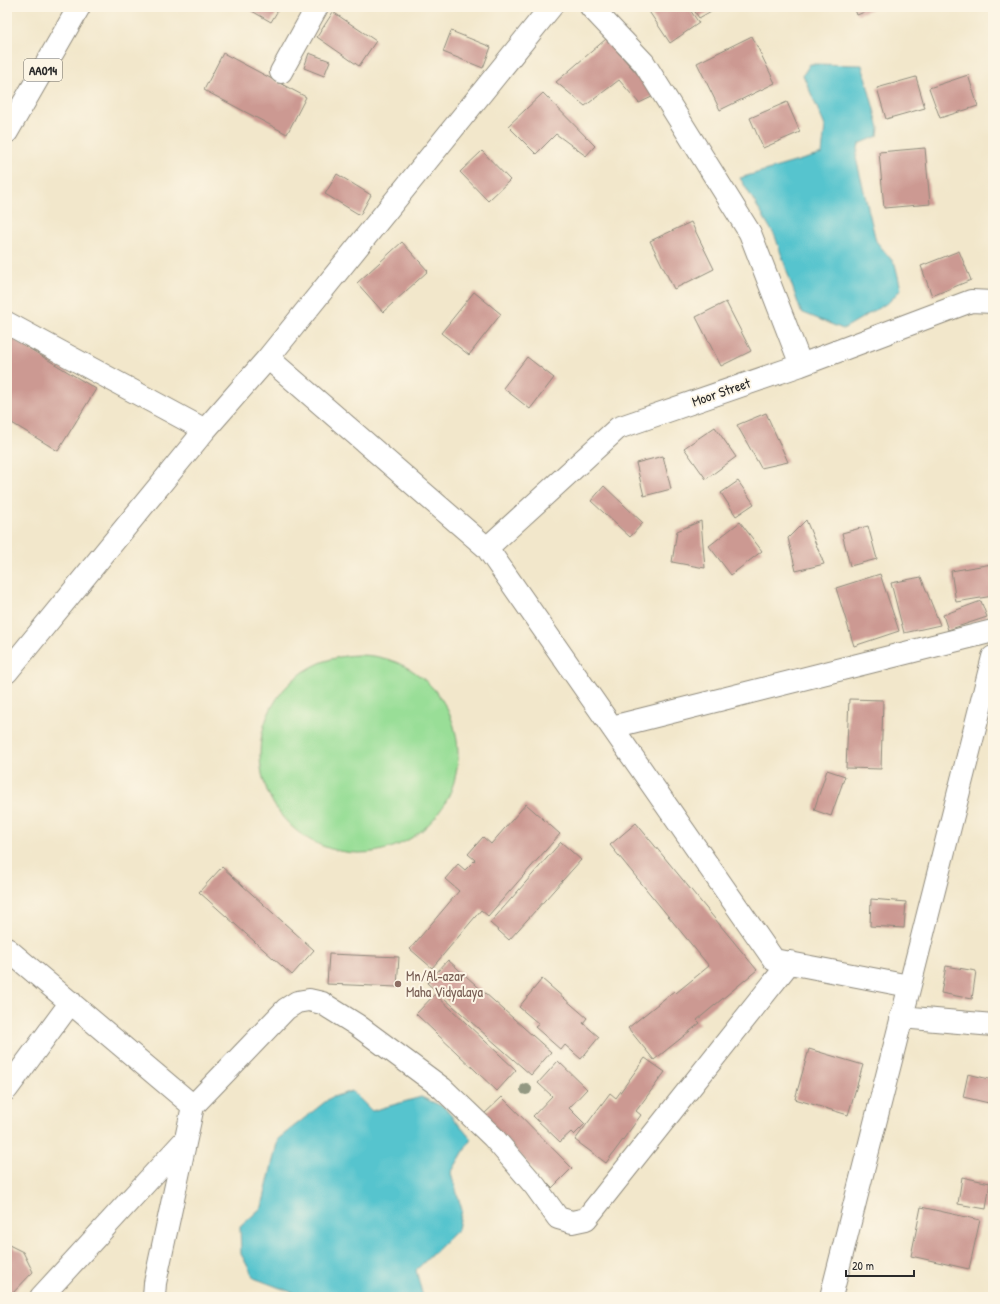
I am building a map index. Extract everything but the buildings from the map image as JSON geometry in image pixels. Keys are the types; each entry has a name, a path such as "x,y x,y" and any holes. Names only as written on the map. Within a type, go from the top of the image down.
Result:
{"main road":[{"name":"AA014","path":"7,132 78,7"},
{"path":"281,72 317,7"},
{"path":"7,672 205,430 268,358 551,7"},
{"path":"591,7 644,63 750,233 801,365"},
{"name":"Moor Street","path":"487,548 618,428 801,365 971,301 993,302"},
{"path":"7,324 205,430"},
{"path":"268,358 487,548 774,960 909,986"},
{"path":"612,727 993,631"},
{"path":"832,1297 901,1017 993,657"},
{"path":"7,948 193,1106"},
{"path":"154,1297 155,1283 193,1106 286,1009 297,1002 309,1000 322,1003 357,1025 442,1088 493,1137 535,1186 558,1218 572,1222 586,1219 790,962"},
{"path":"11,1075 71,1002"},
{"path":"901,1017 993,1025"},
{"path":"41,1297 186,1139"}],"green space":[{"path":"359,655 388,659 406,667 422,677 436,691 446,707 454,725 458,754 454,783 446,801 436,817 422,831 406,841 388,849 359,853 330,849 312,841 296,831 282,817 272,801 264,783 260,754 264,725 272,707 282,691 296,677 312,667 330,659"}],"water":[{"path":"810,64 862,65 879,128 878,136 859,144 856,158 876,241 895,264 901,289 889,302 843,329 801,312 775,236 740,178 822,154 825,126 803,75"},
{"path":"352,1091 372,1111 421,1097 444,1107 471,1139 451,1173 462,1210 458,1229 416,1270 423,1297 304,1297 254,1278 241,1254 240,1227 262,1207 278,1139 330,1098"}],"place":[{"name":"Mn/Al-azar Maha Vidyalaya","path":"398,984"}]}
